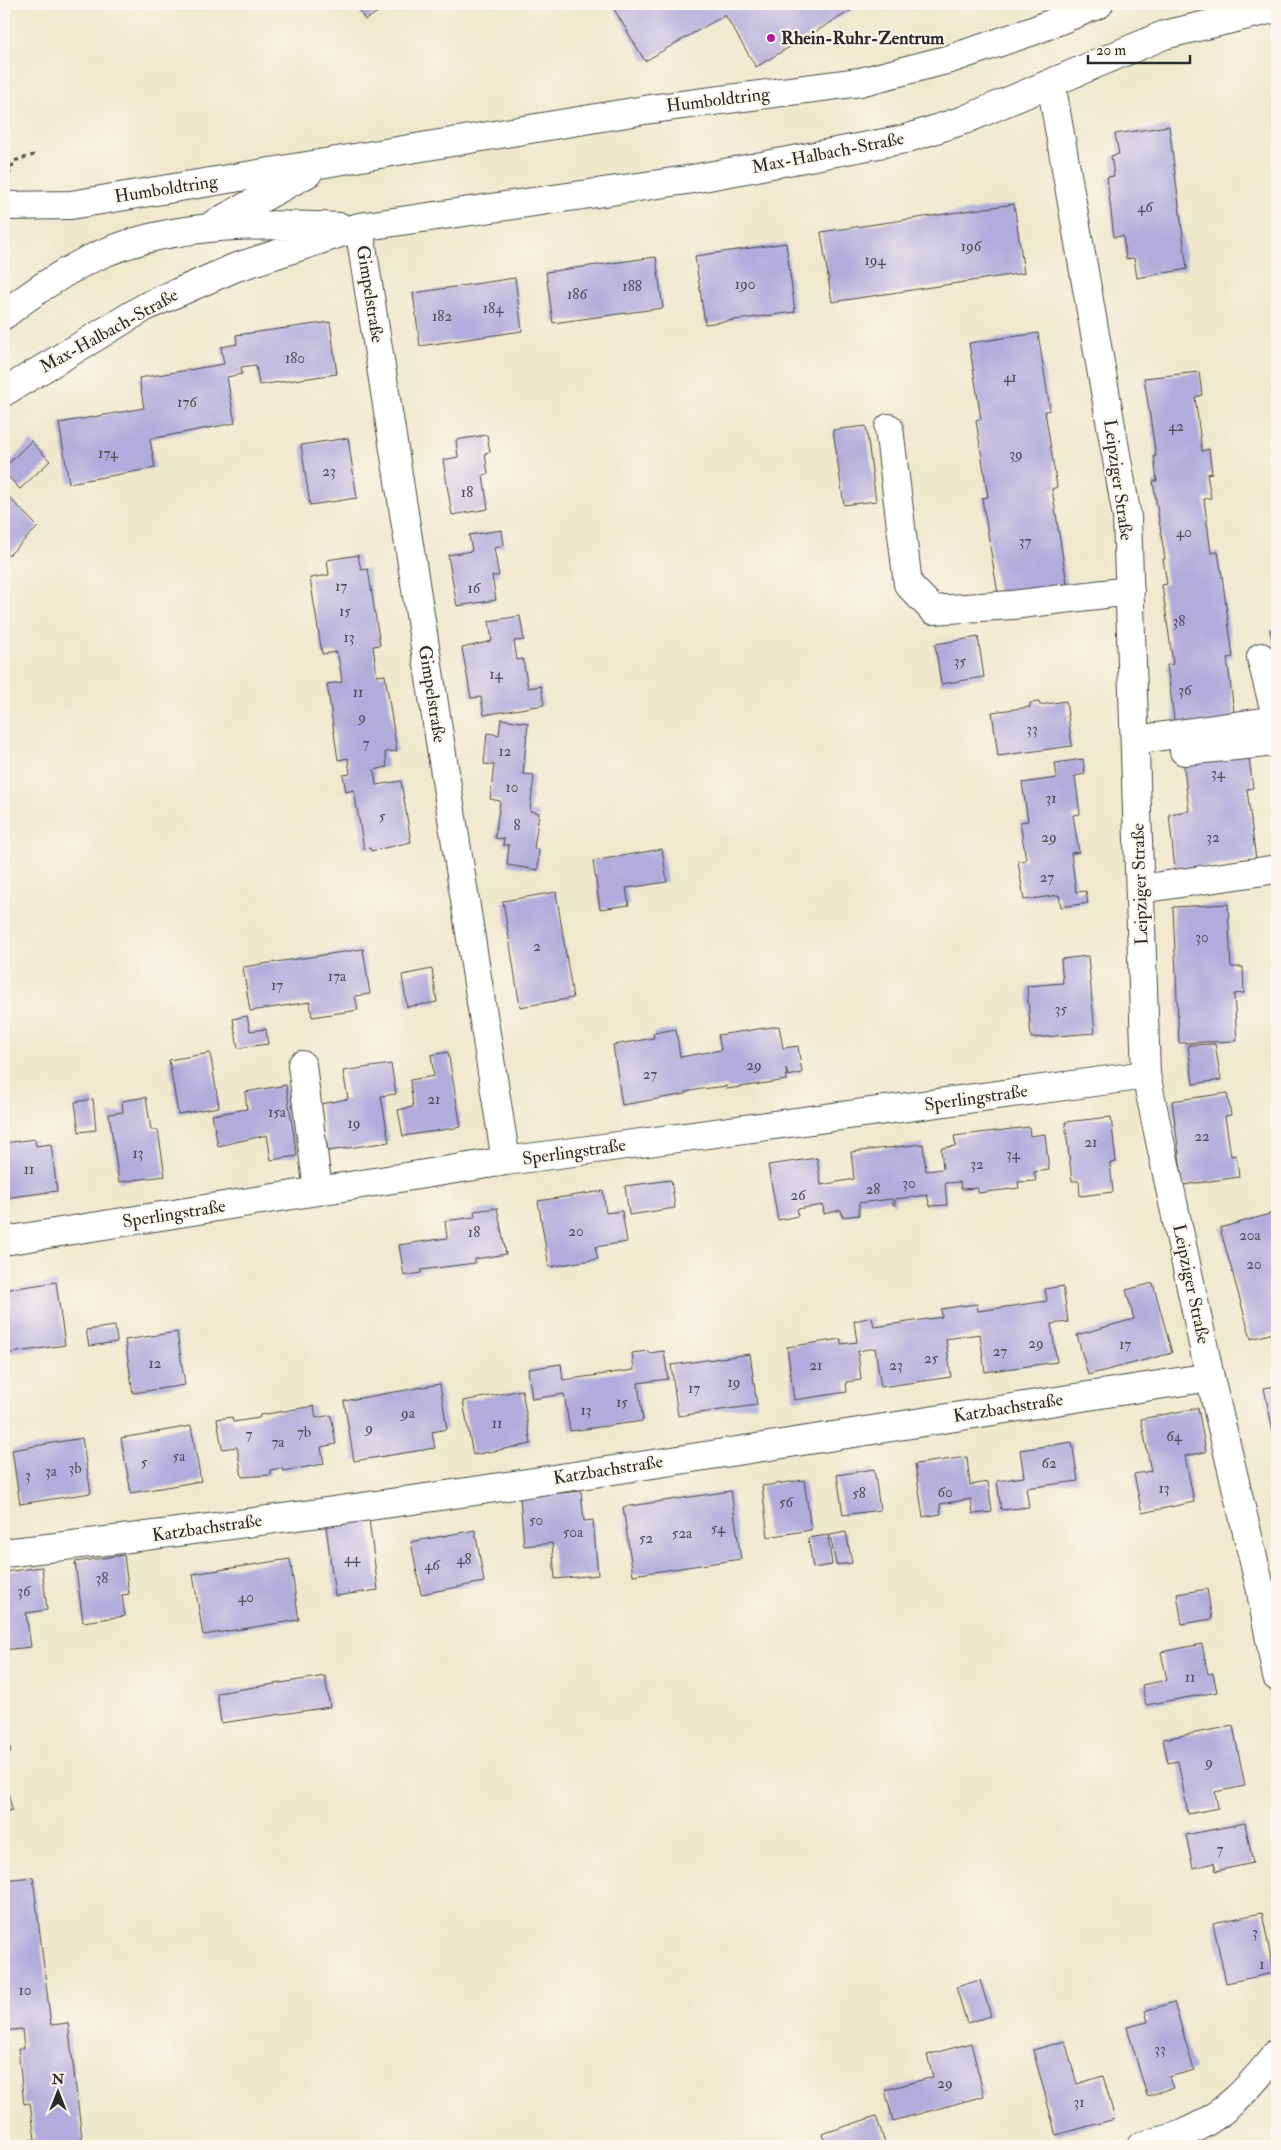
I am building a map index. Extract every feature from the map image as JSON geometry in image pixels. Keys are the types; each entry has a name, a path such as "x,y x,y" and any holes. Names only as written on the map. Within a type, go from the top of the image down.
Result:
{"street":[{"name":"Humboldtring","path":"6,193 70,204 651,109 860,82 950,59 1033,31 1099,4"},
{"name":"Max-Halbach-Straße","path":"4,392 147,306 234,268 359,227 688,180 905,139 964,120 1164,35 1277,8"},
{"name":"Leipziger Straße","path":"1051,84 1127,517 1146,1075 1210,1377 1269,1585 1277,1676"},
{"name":"Humboldtring","path":"207,228 327,163"},
{"name":"Max-Halbach-Straße","path":"4,315 28,296 87,261 149,238 207,228 285,224 359,227"},
{"name":"Gimpelstraße","path":"359,227 506,1161"},
{"path":"889,428 908,584 932,610 1012,605 1130,592"},
{"path":"1135,748 1277,720 1261,657"},
{"path":"1135,748 1277,742"},
{"path":"1140,889 1277,869"},
{"path":"302,1065 318,1191"},
{"name":"Sperlingstraße","path":"4,1241 506,1161 1146,1075"},
{"name":"Katzbachstraße","path":"4,1554 142,1538 386,1503 1210,1377"},
{"path":"1141,2146 1182,2134 1221,2113 1253,2082 1277,2053"}],"path":[{"path":"6,193 14,161 37,154"}],"building":[{"path":"355,4 391,4 365,20"},
{"name":"Rhein-Ruhr-Zentrum","path":"611,4 862,4 756,67 725,15 645,61"},
{"path":"1169,126 1187,269 1137,278 1134,258 1126,259 1123,236 1114,237 1107,177 1114,176 1111,156 1119,154 1115,134"},
{"path":"1014,204 1024,273 832,302 821,232"},
{"path":"786,243 795,312 705,324 695,256"},
{"path":"656,257 663,308 553,323 546,272"},
{"path":"515,278 522,331 420,346 413,293"},
{"path":"330,322 337,374 259,385 256,365 241,367 242,374 227,377 235,423 150,439 155,468 69,483 59,423 144,408 139,378 224,364 221,347 237,344 236,335"},
{"path":"1038,333 1050,410 1045,411 1057,487 1052,489 1067,584 998,594 982,498 988,497 976,420 981,419 969,343"},
{"path":"1199,372 1202,395 1195,397 1202,451 1209,449 1212,473 1207,474 1211,498 1204,499 1211,553 1218,552 1222,576 1233,657 1227,658 1235,719 1175,727 1167,665 1173,664 1162,585 1167,584 1163,559 1165,559 1153,481 1157,481 1154,456 1156,456 1144,378"},
{"path":"866,426 876,501 844,505 833,430"},
{"path":"487,435 490,452 485,453 488,474 483,475 488,509 452,515 443,460 458,457 456,440"},
{"path":"348,438 357,498 310,505 301,445"},
{"path":"31,441 50,461 20,489 4,472 4,468"},
{"path":"4,492 38,527 8,556 4,551"},
{"path":"502,530 504,546 494,548 499,576 492,576 496,600 457,606 448,555 472,551 469,535"},
{"path":"358,555 361,570 368,569 380,645 373,646 377,676 385,675 397,751 385,752 387,767 374,770 376,785 401,781 411,842 371,851 370,848 364,849 354,790 346,792 343,775 350,774 348,758 338,760 327,684 342,682 340,667 337,652 322,654 310,578 329,575 327,560"},
{"path":"520,616 524,640 514,641 517,660 523,659 528,688 541,686 544,705 484,715 481,697 471,698 462,648 492,641 489,621"},
{"path":"1277,628 1277,656 1270,630"},
{"path":"978,637 984,677 941,684 935,644"},
{"path":"1066,701 1072,746 998,756 992,712 1030,707 1030,703 1039,702 1040,705"},
{"path":"501,719 528,723 523,774 534,775 530,811 539,813 534,849 539,849 538,870 507,865 509,845 503,845 504,839 495,838 500,801 490,799 494,765 484,764 487,733 499,735"},
{"path":"1248,751 1253,788 1247,789 1256,860 1175,870 1169,814 1189,811 1183,759"},
{"path":"1083,759 1085,774 1075,776 1080,814 1073,815 1079,852 1071,853 1076,892 1086,891 1088,903 1061,907 1059,895 1024,900 1018,861 1026,860 1020,822 1028,821 1022,783 1057,778 1055,763"},
{"path":"662,849 667,882 626,888 629,905 600,909 593,861"},
{"path":"556,892 573,998 520,1007 503,901"},
{"path":"1228,904 1231,967 1243,967 1244,993 1234,994 1237,1041 1179,1043 1173,907"},
{"path":"363,949 370,994 355,996 358,1010 312,1017 310,1002 250,1011 243,967"},
{"path":"1088,956 1095,1033 1031,1038 1027,986 1063,983 1061,959"},
{"path":"432,969 437,1002 407,1007 402,975"},
{"path":"247,1016 250,1031 266,1029 268,1044 238,1048 233,1019"},
{"path":"779,1026 783,1048 798,1046 802,1073 788,1076 786,1068 787,1080 727,1089 727,1086 701,1089 686,1092 686,1094 622,1105 613,1045 654,1038 653,1033 676,1029 680,1057 721,1050 718,1035"},
{"path":"1215,1044 1221,1080 1193,1084 1188,1045"},
{"path":"448,1052 461,1127 403,1136 398,1110 413,1107 410,1080 434,1076 431,1055"},
{"path":"210,1053 219,1107 178,1114 169,1060"},
{"path":"391,1064 396,1094 381,1096 389,1142 328,1151 320,1104 348,1099 343,1071"},
{"path":"286,1085 297,1156 271,1160 267,1135 218,1146 212,1115 247,1109 245,1092"},
{"path":"1227,1093 1231,1115 1225,1116 1231,1156 1236,1155 1239,1177 1183,1185 1172,1101"},
{"path":"146,1097 151,1130 158,1130 165,1176 119,1182 109,1114 123,1112 122,1101"},
{"path":"93,1099 96,1130 79,1132 75,1102"},
{"path":"1111,1117 1116,1162 1110,1163 1113,1192 1080,1196 1079,1181 1072,1181 1065,1122"},
{"path":"1029,1127 1030,1136 1045,1134 1049,1170 1034,1172 1036,1181 1018,1182 1019,1188 978,1193 978,1188 961,1189 960,1182 945,1183 947,1205 930,1206 927,1195 895,1199 895,1205 893,1205 892,1199 859,1203 859,1215 842,1217 841,1210 824,1214 823,1205 797,1209 798,1216 778,1220 768,1165 817,1158 821,1185 854,1179 851,1152 923,1144 926,1171 943,1169 941,1148 956,1146 954,1136"},
{"path":"35,1139 36,1146 51,1144 57,1191 4,1198 4,1143"},
{"path":"671,1180 675,1208 629,1215 625,1186"},
{"path":"603,1191 606,1213 622,1211 627,1242 595,1247 598,1259 549,1267 538,1201"},
{"path":"497,1208 506,1254 475,1259 475,1263 421,1270 421,1273 404,1276 399,1245 447,1238 445,1221 475,1217 474,1211"},
{"path":"1277,1212 1277,1332 1251,1339 1220,1228"},
{"path":"56,1282 65,1345 4,1354 4,1290"},
{"path":"1153,1283 1172,1353 1088,1375 1077,1335 1134,1319 1126,1290"},
{"path":"1063,1286 1068,1322 1051,1324 1057,1362 985,1372 980,1334 946,1339 951,1377 881,1387 875,1348 858,1351 861,1380 846,1382 847,1392 794,1400 787,1347 841,1339 841,1344 857,1342 854,1321 872,1317 874,1327 942,1317 941,1309 960,1306 977,1304 978,1311 1047,1301 1045,1289"},
{"path":"115,1326 117,1342 89,1346 86,1330"},
{"path":"177,1332 185,1385 133,1393 125,1340"},
{"path":"648,1351 649,1353 664,1351 668,1379 638,1383 643,1421 570,1431 564,1394 532,1399 528,1369 561,1364 563,1380 634,1370 632,1353"},
{"path":"750,1354 757,1405 678,1416 671,1365"},
{"path":"1277,1382 1276,1446 1264,1388 1275,1386 1274,1383"},
{"path":"440,1384 447,1429 432,1432 435,1448 354,1461 344,1401"},
{"path":"522,1390 531,1444 473,1455 463,1401"},
{"path":"314,1406 316,1418 331,1415 336,1444 321,1447 324,1464 283,1471 282,1468 270,1470 271,1475 242,1477 237,1447 222,1449 217,1419 232,1417 233,1422 259,1418 260,1415"},
{"path":"1198,1408 1206,1452 1185,1456 1194,1502 1142,1513 1134,1474 1151,1471 1141,1419"},
{"path":"191,1426 201,1481 131,1493 121,1438"},
{"path":"82,1438 91,1493 20,1504 12,1450"},
{"path":"1072,1442 1078,1481 1026,1488 1029,1507 1001,1510 997,1481 1024,1477 1020,1450"},
{"path":"967,1457 970,1485 988,1482 992,1512 973,1514 971,1499 940,1504 941,1514 923,1517 915,1464"},
{"path":"874,1469 880,1510 843,1515 837,1475"},
{"path":"804,1480 811,1530 768,1537 762,1486"},
{"path":"581,1491 584,1521 593,1520 598,1575 555,1579 552,1543 524,1546 520,1497"},
{"path":"731,1491 741,1559 633,1575 623,1507"},
{"path":"369,1519 378,1590 335,1596 326,1526"},
{"path":"475,1530 484,1582 421,1594 411,1542"},
{"path":"846,1532 852,1563 836,1565 830,1535"},
{"path":"828,1535 832,1565 813,1568 808,1538"},
{"path":"124,1555 129,1594 122,1595 125,1616 83,1622 75,1562"},
{"path":"290,1559 299,1620 203,1635 193,1574"},
{"path":"42,1567 47,1610 26,1613 31,1647 4,1650 4,1572"},
{"path":"1207,1589 1212,1619 1182,1624 1177,1594"},
{"path":"1202,1644 1208,1674 1213,1673 1217,1692 1146,1705 1142,1685 1167,1680 1161,1652"},
{"path":"325,1676 330,1707 221,1723 217,1693"},
{"path":"4,1724 6,1724 11,1752 4,1753"},
{"path":"1233,1726 1245,1786 1215,1792 1218,1808 1188,1814 1178,1761 1168,1763 1163,1739"},
{"path":"4,1772 12,1810 4,1812"},
{"path":"1245,1823 1253,1863 1216,1871 1214,1863 1193,1868 1186,1835"},
{"path":"33,1877 51,2025 68,2023 83,2146 28,2146 27,2141 35,2139 30,2103 24,2104 18,2049 24,2048 22,2029 4,2031 4,1880"},
{"path":"1262,1913 1274,1973 1226,1983 1213,1923"},
{"path":"980,1980 991,2016 967,2023 956,1987"},
{"path":"1174,2002 1194,2070 1169,2077 1173,2088 1147,2096 1127,2027 1148,2022 1145,2011"},
{"path":"1065,2041 1077,2084 1103,2076 1115,2119 1056,2135 1033,2050"},
{"path":"971,2043 984,2096 893,2121 885,2090 933,2077 927,2055"},
{"path":"876,2116 886,2146 826,2146 822,2134"}],"place":[{"name":"Rhein-Ruhr-Zentrum","path":"771,38"}]}
